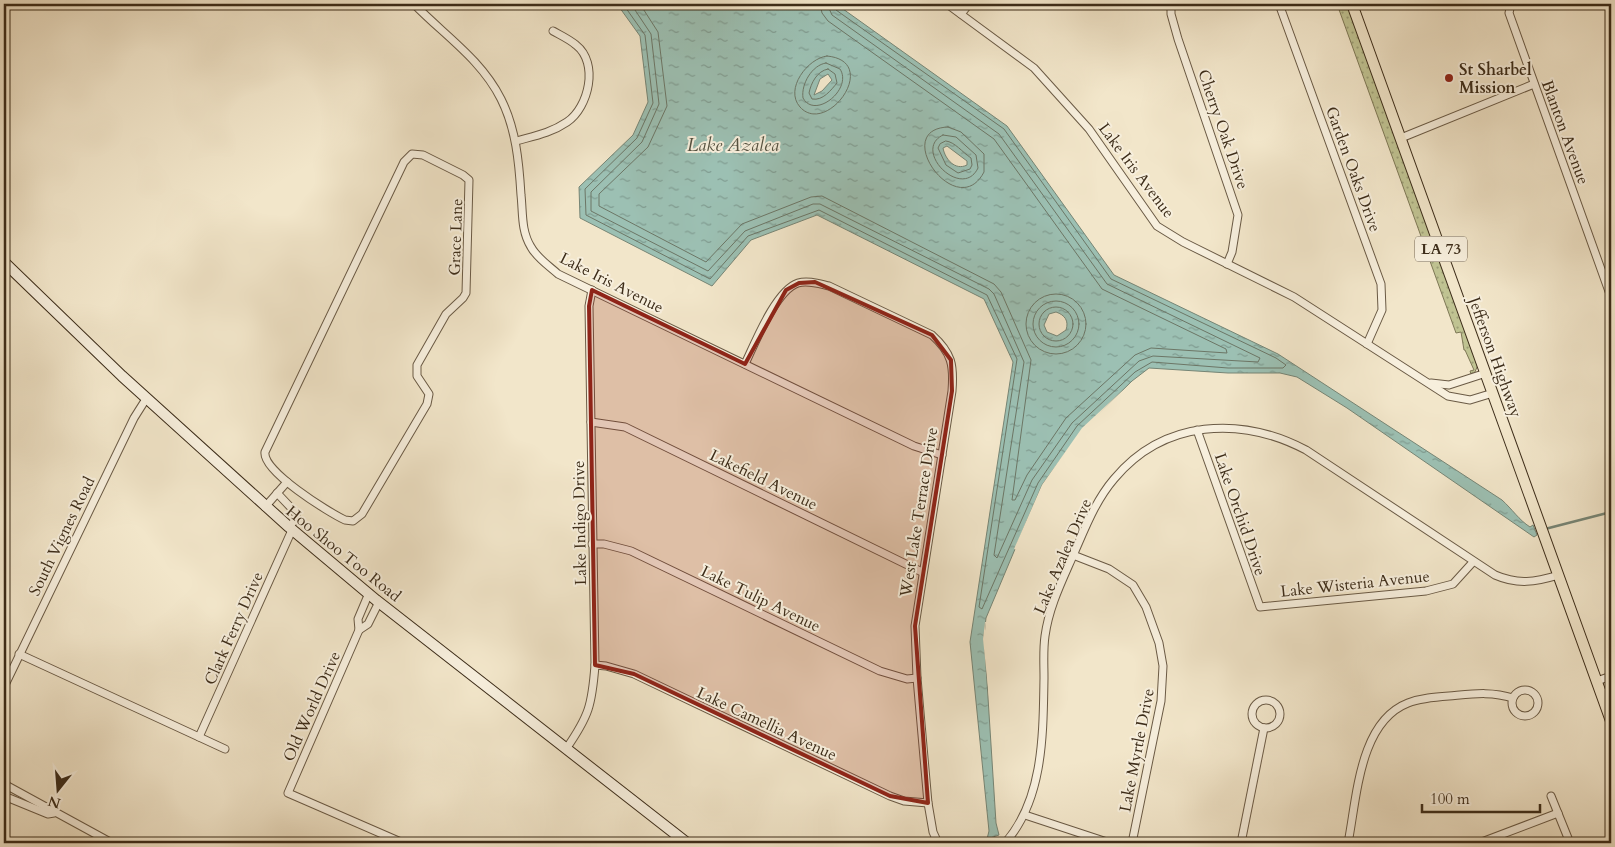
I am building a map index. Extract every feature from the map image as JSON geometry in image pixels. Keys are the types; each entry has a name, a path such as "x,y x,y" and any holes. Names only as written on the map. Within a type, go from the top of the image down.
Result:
{"main road":[{"name":"Jefferson Highway","path":"1352,4 1597,681 1607,693 1611,721"}],"street":[{"name":"Lake Iris Avenue","path":"414,4 470,55 490,79 502,100 516,141 523,228 536,256 558,274 914,446 942,455"},
{"name":"Lake Iris Avenue","path":"947,4 1034,68 1089,129 1158,226 1183,242 1294,297 1431,383 1448,396 1462,401 1493,393"},
{"path":"961,14 969,4"},
{"name":"Cherry Oak Drive","path":"1171,4 1176,31 1238,215 1232,252 1227,264"},
{"name":"Garden Oaks Drive","path":"1279,4 1381,284 1382,310 1367,344"},
{"name":"Blanton Avenue","path":"1511,4 1509,13 1611,297"},
{"path":"516,141 545,134 567,122 583,106 590,85 586,61 577,45 553,31"},
{"path":"1401,138 1534,84"},
{"name":"Grace Lane","path":"412,154 420,154 464,175 469,180 470,188 466,288 463,298 446,314 417,364 418,376 429,394 427,404 362,514 357,519 349,521 340,518 287,482 268,464 265,452 407,158 412,154"},
{"name":"Hoo Shoo Too Road","path":"4,262 146,399 290,529 566,750 687,843"},
{"name":"West Lake Terrace Drive","path":"745,364 786,290 799,283 815,282 829,286 932,335 944,346 951,360 953,371 942,455 922,572 915,626 917,678 928,802 933,832 938,843"},
{"name":"Lake Indigo Drive","path":"566,750 584,723 593,697 595,665 589,306 592,290"},
{"name":"Lake Iris Avenue","path":"1431,383 1455,384 1486,374"},
{"name":"South Vignes Road","path":"4,687 134,418 146,399"},
{"name":"Lakefield Avenue","path":"591,422 625,427 922,572"},
{"name":"Lake Azalea Drive","path":"1005,843 1016,832 1025,815 1039,760 1043,701 1044,637 1052,606 1095,508 1115,477 1133,460 1153,445 1168,437 1197,430 1241,430 1266,433 1287,440 1306,450 1495,575 1518,583 1533,582 1559,575"},
{"name":"Lake Orchid Drive","path":"1197,430 1260,607"},
{"path":"265,507 287,482"},
{"name":"Clark Ferry Drive","path":"199,737 296,519 296,513 277,493"},
{"name":"Lake Tulip Avenue","path":"592,544 604,544 631,551 880,671 907,679 917,678"},
{"name":"Lake Myrtle Drive","path":"1073,555 1109,569 1133,586 1146,607 1159,643 1163,666 1161,702 1132,843"},
{"name":"Lake Wisteria Avenue","path":"1260,607 1426,591 1453,584 1473,562"},
{"name":"Old World Drive","path":"368,593 358,619 359,630 288,793 403,843"},
{"name":"Old World Drive","path":"359,630 368,624 379,602"},
{"path":"19,654 225,749"},
{"name":"Lake Camellia Avenue","path":"595,665 634,674 890,796 904,801 928,802"},
{"path":"1597,681 1611,676"},
{"path":"1348,843 1366,751 1377,728 1386,718 1407,704 1422,699 1496,692 1513,698"},
{"path":"1269,701 1278,706 1280,717 1274,726 1264,728 1255,722 1252,712 1258,703 1269,701"},
{"path":"1241,843 1264,728"},
{"path":"4,784 112,843"},
{"path":"4,796 48,814 54,813"},
{"path":"1551,796 1570,843"},
{"path":"1479,843 1558,813"},
{"path":"1025,815 1110,843"}],"highlighted area":[{"path":"815,282 932,335 951,360 952,391 915,626 928,803 890,796 634,674 595,665 589,306 592,290 745,364 786,290 799,283"}],"green space":[{"path":"1337,4 1348,4 1478,365 1474,374 1471,374 1470,371 1474,370 1464,350 1461,332 1456,333"}],"water":[{"name":"Lake Azalea","path":"617,4 836,4 1007,126 1114,275 1278,354 1502,500 1526,524 1530,527 1533,525 1537,535 1534,537 1347,408 1297,377 1280,373 1228,373 1149,368 1132,381 1083,429 1042,485 986,618 984,635 996,823 999,835 987,839 989,831 970,642 1013,362 984,299 817,215 751,240 712,286 580,218 579,187 633,135 648,102 640,36","holes":["828,74 832,80 822,91 814,95 820,79","947,146 967,161 967,165 958,166 951,163 943,148","1059,313 1067,321 1066,330 1057,336 1047,332 1044,325 1049,314"]}],"pier":[{"path":"1123,390 1084,430 1043,486 1017,550 1014,549 1042,485 1082,428"},
{"path":"986,622 991,716 983,639"}],"waterway":[{"path":"1545,529 1611,512"}],"place":[{"name":"St Sharbel Mission","path":"1449,78"}]}
